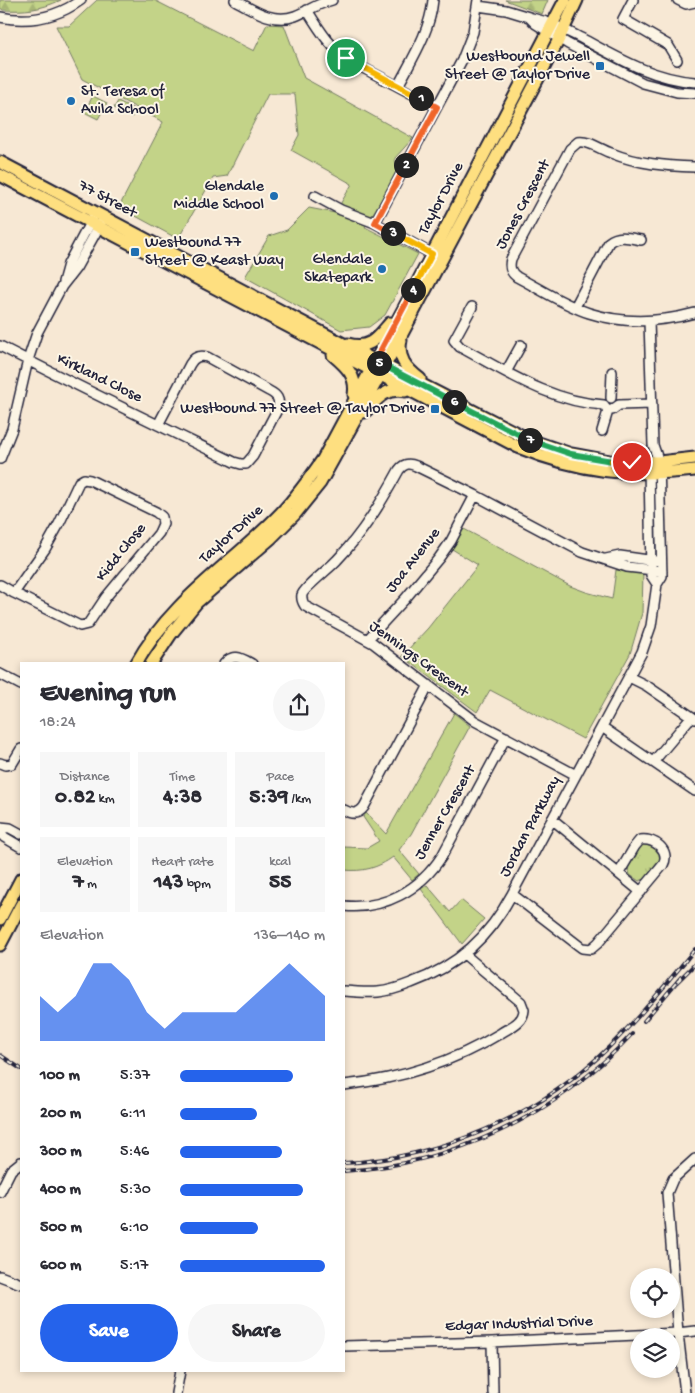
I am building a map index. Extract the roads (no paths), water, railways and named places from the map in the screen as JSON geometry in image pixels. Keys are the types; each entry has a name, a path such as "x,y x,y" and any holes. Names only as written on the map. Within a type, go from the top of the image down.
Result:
{"main road":[{"name":"Taylor Drive","path":"137,662 162,625 184,601 260,532 296,496 322,459 352,404 403,332 556,31 565,0"},
{"name":"Taylor Drive","path":"152,662 171,634 197,602 271,538 295,514 320,483 353,423 405,306 432,254 556,31 577,0"},
{"name":"77 Street","path":"0,162 334,339 377,368"},
{"name":"77 Street","path":"0,175 316,341 377,368"},
{"path":"334,339 358,346 369,344 377,338 405,306"},
{"path":"403,332 399,348 401,359 416,375 443,396"},
{"path":"316,341 345,366 354,377 355,388 352,404"},
{"path":"377,368 414,394 505,441 540,456 588,469 654,468 695,470"},
{"path":"377,368 443,396 506,429 542,445 590,458 654,468 695,458"},
{"path":"353,423 385,392 400,390 414,394"},
{"path":"0,919 20,881"},
{"path":"0,945 20,907"}],"street":[{"path":"0,17 19,20 41,18 58,13 81,0"},
{"path":"235,0 271,17 288,18 332,0"},
{"path":"398,86 424,35 432,12 433,0"},
{"path":"633,0 623,20 668,45 677,60"},
{"path":"678,0 686,4 695,2"},
{"path":"375,223 465,52 473,32 478,3 529,17 645,71 666,78 695,82"},
{"path":"308,10 322,34 340,54 437,107"},
{"path":"556,31 643,83 677,92 695,93"},
{"name":"Jones Crescent","path":"695,167 666,166 638,162 611,154 583,141 578,142 572,146 511,259 510,266 513,274 517,277 589,313 620,320 649,321 676,318 695,313"},
{"path":"315,196 341,210 375,223 432,254"},
{"path":"0,460 5,434 40,327 62,286 68,264 100,215"},
{"path":"575,307 609,242 620,237 641,240"},
{"path":"472,307 454,340 460,347 506,372 542,390 574,401 612,410 619,405 652,404"},
{"path":"649,321 654,468 651,565 652,575 657,584"},
{"path":"506,372 521,345"},
{"name":"Kirkland Close","path":"0,346 158,425 234,462 244,464 249,462 253,456 278,408 278,400 273,392 207,357 200,356 194,358 190,364 158,425"},
{"path":"602,431 607,400 611,398 612,372"},
{"path":"611,398 616,400 619,405"},
{"name":"Jennings Crescent","path":"576,775 475,721 368,639 305,606 301,598 303,592 337,561 365,527 403,466 408,464 416,466 475,495 582,552 606,559 620,556 651,565 662,571"},
{"name":"Jordan Parkway","path":"345,991 378,992 394,989 426,978 464,954 491,928 512,894 642,652 651,626 657,584 662,576 654,468"},
{"name":"Kidd Close","path":"0,586 74,624 85,626 92,619 106,597 161,530 163,520 156,512 90,480 81,480 45,549 14,593"},
{"name":"Joa Avenue","path":"368,639 439,558 451,541 475,495"},
{"name":"Jennings Crescent","path":"651,565 662,561"},
{"path":"226,662 228,659 235,657 247,662"},
{"path":"0,674 20,684"},
{"path":"629,677 647,686 693,718 654,761"},
{"path":"345,810 356,813 364,807 429,685"},
{"path":"602,726 694,787"},
{"name":"Jenner Crescent","path":"345,906 367,906 391,900 412,888 430,872 442,856 506,737"},
{"path":"0,763 4,765 12,764 20,751"},
{"path":"552,820 641,892"},
{"path":"0,827 10,828 20,833"},
{"path":"0,831 4,837 20,845"},
{"path":"512,894 578,945 587,949 594,947 598,943 641,892 665,863 666,855 662,848 650,840 640,840 619,873"},
{"path":"345,1085 395,1077 431,1067 481,1045 521,1020 524,1010 520,1002 464,954"},
{"path":"678,1328 667,1193 673,1179 695,1159"},
{"path":"0,1192 12,1170 20,1163"},
{"path":"0,1276 20,1284"},
{"name":"Edgar Industrial Drive","path":"680,1333 695,1331"},
{"name":"Edgar Industrial Drive","path":"345,1346 492,1342 630,1335"},
{"path":"492,1342 493,1393"},
{"path":"680,1350 685,1393"},
{"path":"176,1393 180,1372"}],"railway":[{"path":"345,1163 416,1153 486,1130 519,1114 550,1095 580,1073 607,1049 695,949"},
{"path":"677,982 695,964"},
{"path":"644,1021 681,977"},
{"path":"345,1171 385,1166 425,1158 464,1146 501,1130 537,1111 571,1089 603,1063 632,1034"},
{"path":"0,1055 20,1068"}],"place":[{"name":"Westbound Jewell Street @ Taylor Drive","path":"600,66"},
{"name":"St. Teresa of Avila School","path":"71,101"},
{"name":"Glendale Middle School","path":"274,196"},
{"name":"Westbound 77 Street @ Keast Way","path":"135,252"},
{"name":"Glendale Skatepark","path":"382,269"},
{"name":"Westbound 77 Street @ Taylor Drive","path":"435,409"}]}
